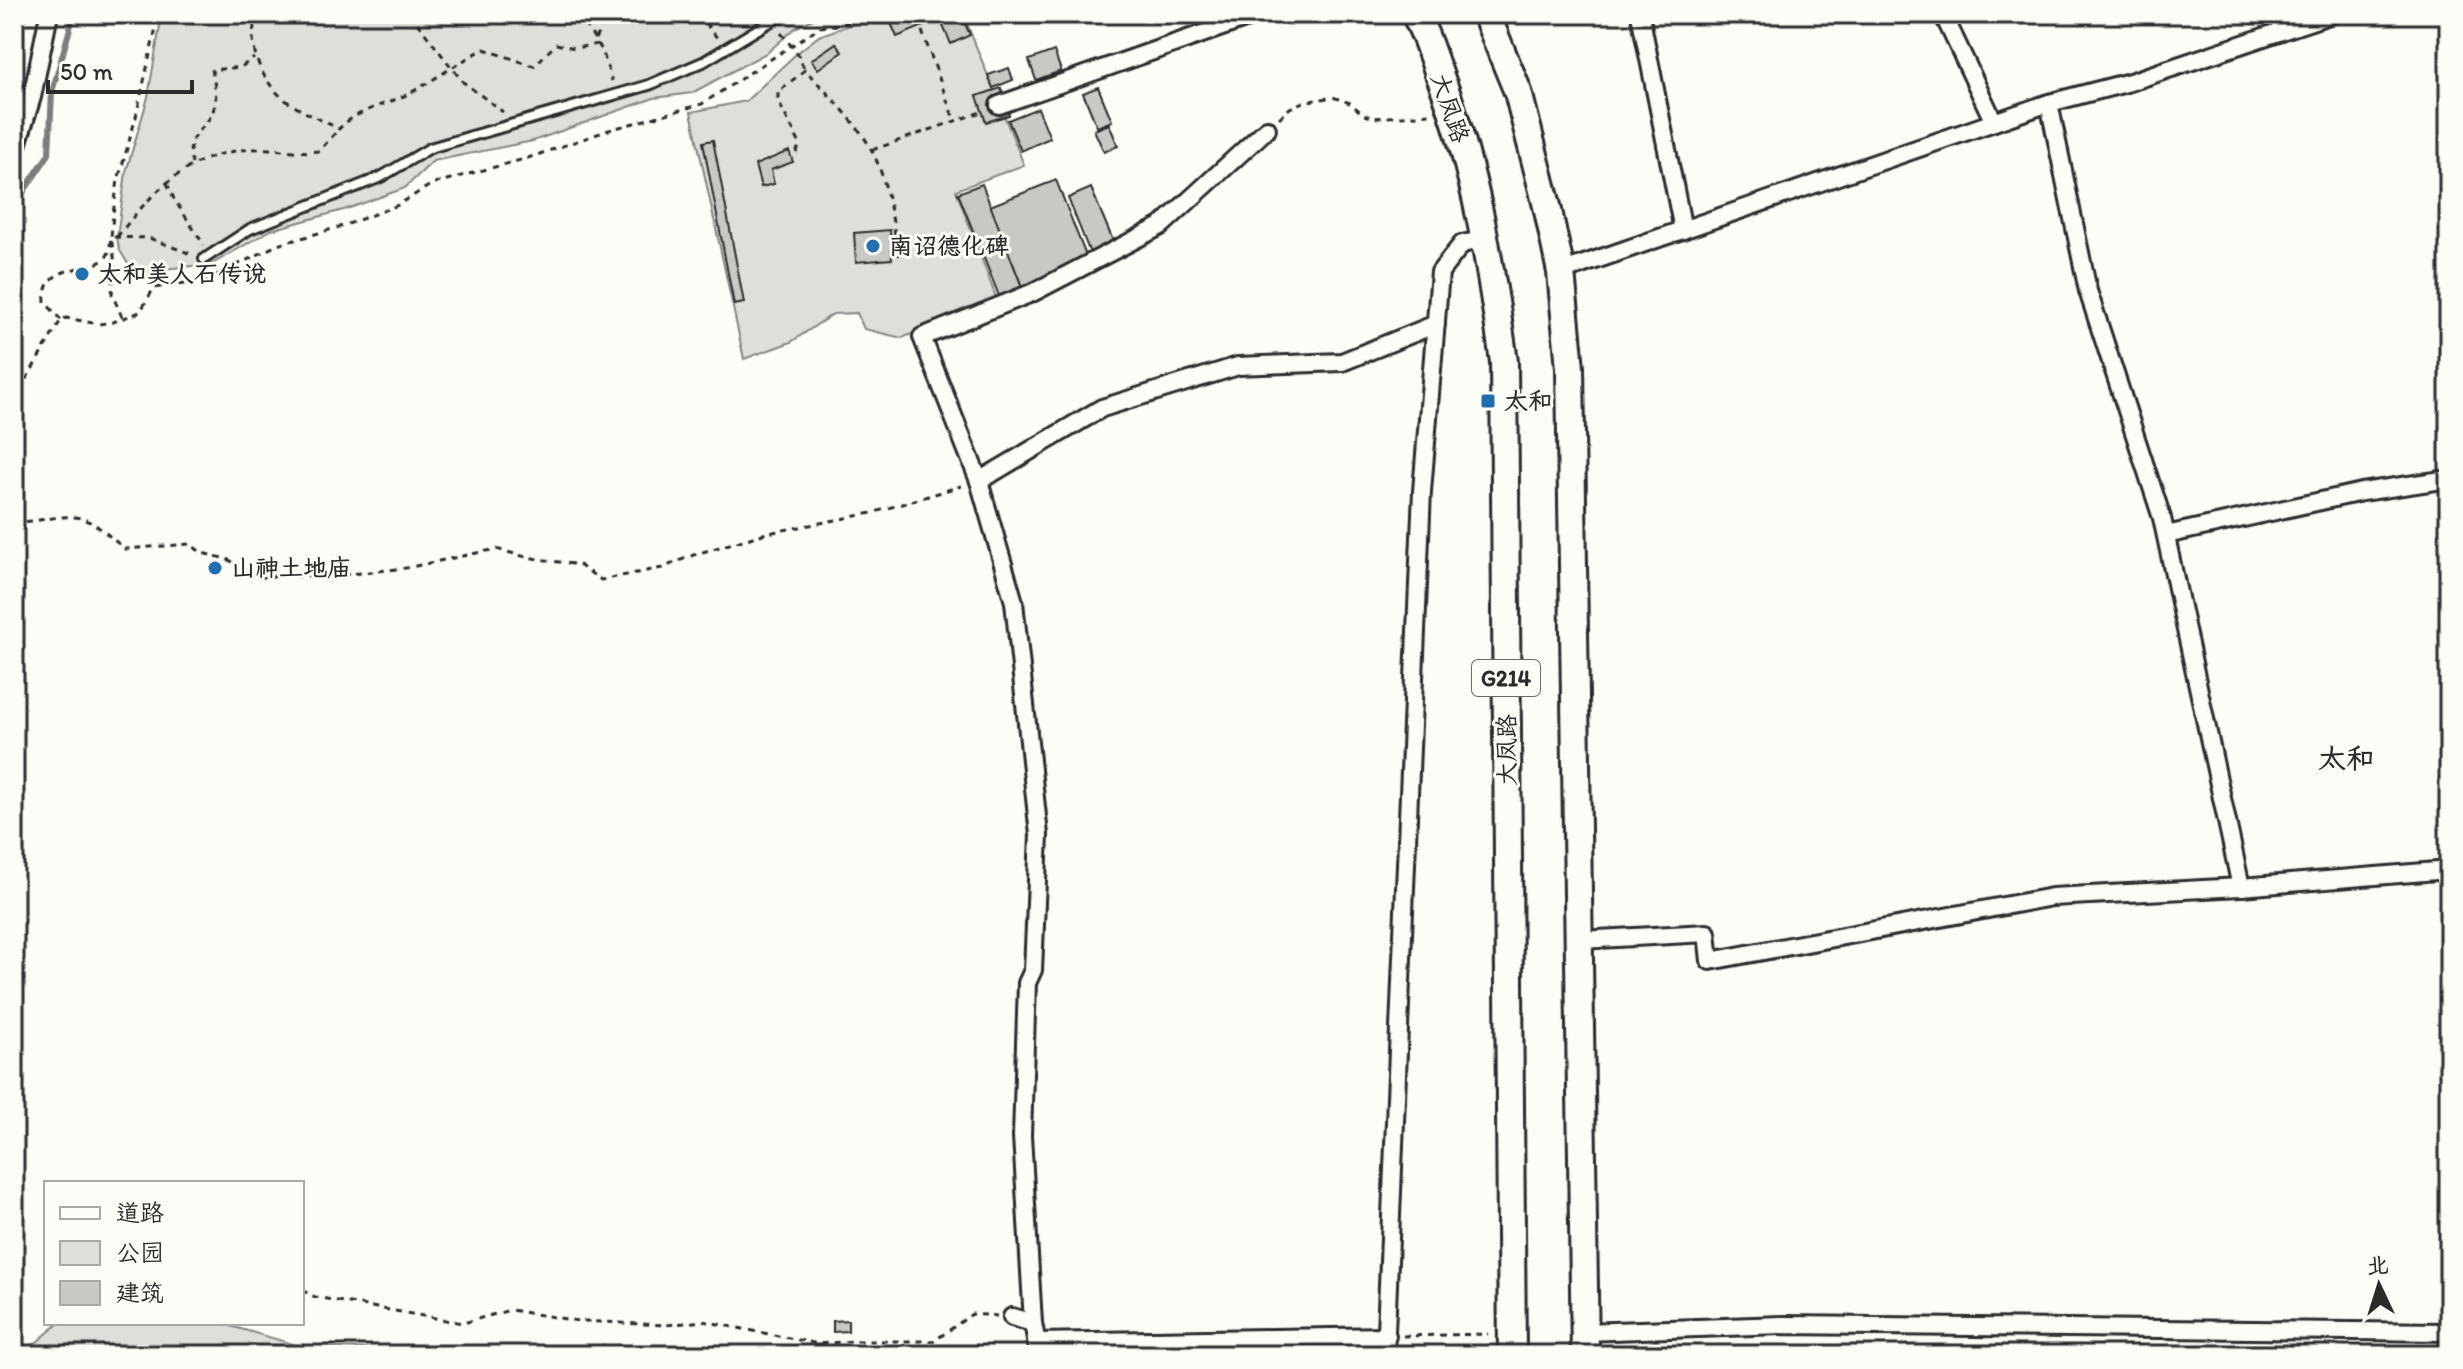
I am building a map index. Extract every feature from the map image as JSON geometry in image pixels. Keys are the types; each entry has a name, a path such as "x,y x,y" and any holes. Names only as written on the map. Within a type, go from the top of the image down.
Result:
{"highway":[{"name":"大凤路","path":"1415,14 1452,109 1468,161 1486,239 1504,362 1512,1344"},
{"name":"G214","path":"1486,14 1518,92 1547,206 1561,272 1570,368 1585,1344"}],"street":[{"path":"14,155 32,97 49,14"},
{"path":"999,105 1259,14"},
{"path":"1640,14 1683,230"},
{"path":"1943,14 1994,122"},
{"path":"1561,272 2049,103 2130,82 2332,14"},
{"path":"2049,103 2088,291 2166,535 2241,887"},
{"path":"1267,129 1161,226 1034,292 922,337 979,481 1014,602 1039,835 1033,970 1027,983 1022,1136 1033,1323 1038,1348 1387,1336"},
{"path":"1385,1355 1422,506 1440,272 1462,244 1486,239"},
{"path":"979,481 1102,408 1238,366 1342,362 1436,324"},
{"path":"2166,535 2362,492 2449,479"},
{"path":"1580,940 1707,933 1710,961 2052,897 2241,887 2449,870"},
{"path":"1012,1317 1033,1323"},
{"path":"1585,1344 1782,1325 2449,1332"}],"lane":[{"path":"208,256 250,229 367,183 430,148 673,77 783,14"}],"path":[{"path":"61,320 45,302 48,286 56,276 71,268 101,262 107,257 118,180 159,14"},
{"path":"258,14 252,35 256,56 266,78 286,101 339,129"},
{"path":"410,14 463,82 518,123"},
{"path":"578,14 606,58 614,94"},
{"path":"596,42 603,14"},
{"path":"698,14 713,35 729,46"},
{"path":"14,400 61,320 66,318 99,324 140,312 154,288 209,279 277,245 343,226 398,205 432,184 702,104 820,27 843,24 869,14"},
{"path":"771,20 792,46 805,70 872,150 886,188 899,256"},
{"path":"922,31 955,122"},
{"path":"117,237 137,211 192,164 239,151 319,151 350,116 411,92 450,66 484,49 534,66 556,44 575,48 596,42"},
{"path":"192,164 189,152 192,139 207,122 215,106 212,70 241,67 256,56"},
{"path":"796,153 800,144 778,101 778,92 805,70"},
{"path":"1267,129 1290,108 1317,98 1342,100 1373,118 1435,114"},
{"path":"872,150 999,105"},
{"path":"167,183 208,256"},
{"path":"111,237 149,238 208,256"},
{"path":"111,237 115,263 112,294 122,317"},
{"path":"14,521 62,517 85,519 125,549 190,544 202,553 227,559 260,577 342,575 406,568 496,549 579,565 601,580 662,568 696,554 763,534 872,513 979,481"},
{"path":"304,1291 315,1297 463,1323 510,1310 578,1321 666,1325 703,1321 819,1344 934,1341 972,1314 1012,1317"},
{"path":"1387,1336 1512,1344"},
{"path":"817,1355 819,1344"}],"green space":[{"path":"162,14 823,14 795,28 768,52 692,93 654,98 533,141 433,161 405,188 347,209 271,230 212,264 163,269 136,277 119,249 117,237 126,172 148,97"},
{"name":"南诏德化碑","path":"879,14 963,14 1024,165 956,190 997,300 902,338 864,329 857,313 833,314 791,342 744,359 691,112 746,101 819,36"},
{"path":"57,1325 227,1325 303,1347 380,1349 381,1355 22,1355"}],"building":[{"path":"961,14 970,35 951,44 940,19 897,37 888,16"},
{"path":"836,43 842,52 818,69 811,60"},
{"path":"1054,51 1061,71 1036,80 1029,60"},
{"path":"1009,68 1013,80 993,88 988,75"},
{"path":"1098,87 1112,121 1097,127 1083,93"},
{"path":"1001,88 1009,115 986,122 977,96"},
{"path":"1038,108 1050,138 1021,151 1008,120"},
{"path":"1109,124 1118,146 1104,152 1094,130"},
{"path":"713,140 744,303 734,305 703,142"},
{"path":"789,151 793,162 771,170 774,184 761,187 755,165"},
{"path":"1056,180 1086,256 1022,287 990,206"},
{"path":"982,184 1022,287 999,296 958,193"},
{"path":"1091,188 1114,243 1090,253 1068,198"},
{"path":"890,230 892,259 856,262 854,233"},
{"path":"848,1320 848,1331 833,1332 833,1321"}],"waterway":[{"path":"14,206 49,154 52,92 74,14"}],"place":[{"name":"南诏德化碑","path":"873,246"},
{"name":"太和美人石传说","path":"82,274"},
{"name":"太和","path":"1488,401"},
{"name":"山神土地庙","path":"215,568"}],"district":[{"name":"太和","path":"2346,758"}]}
